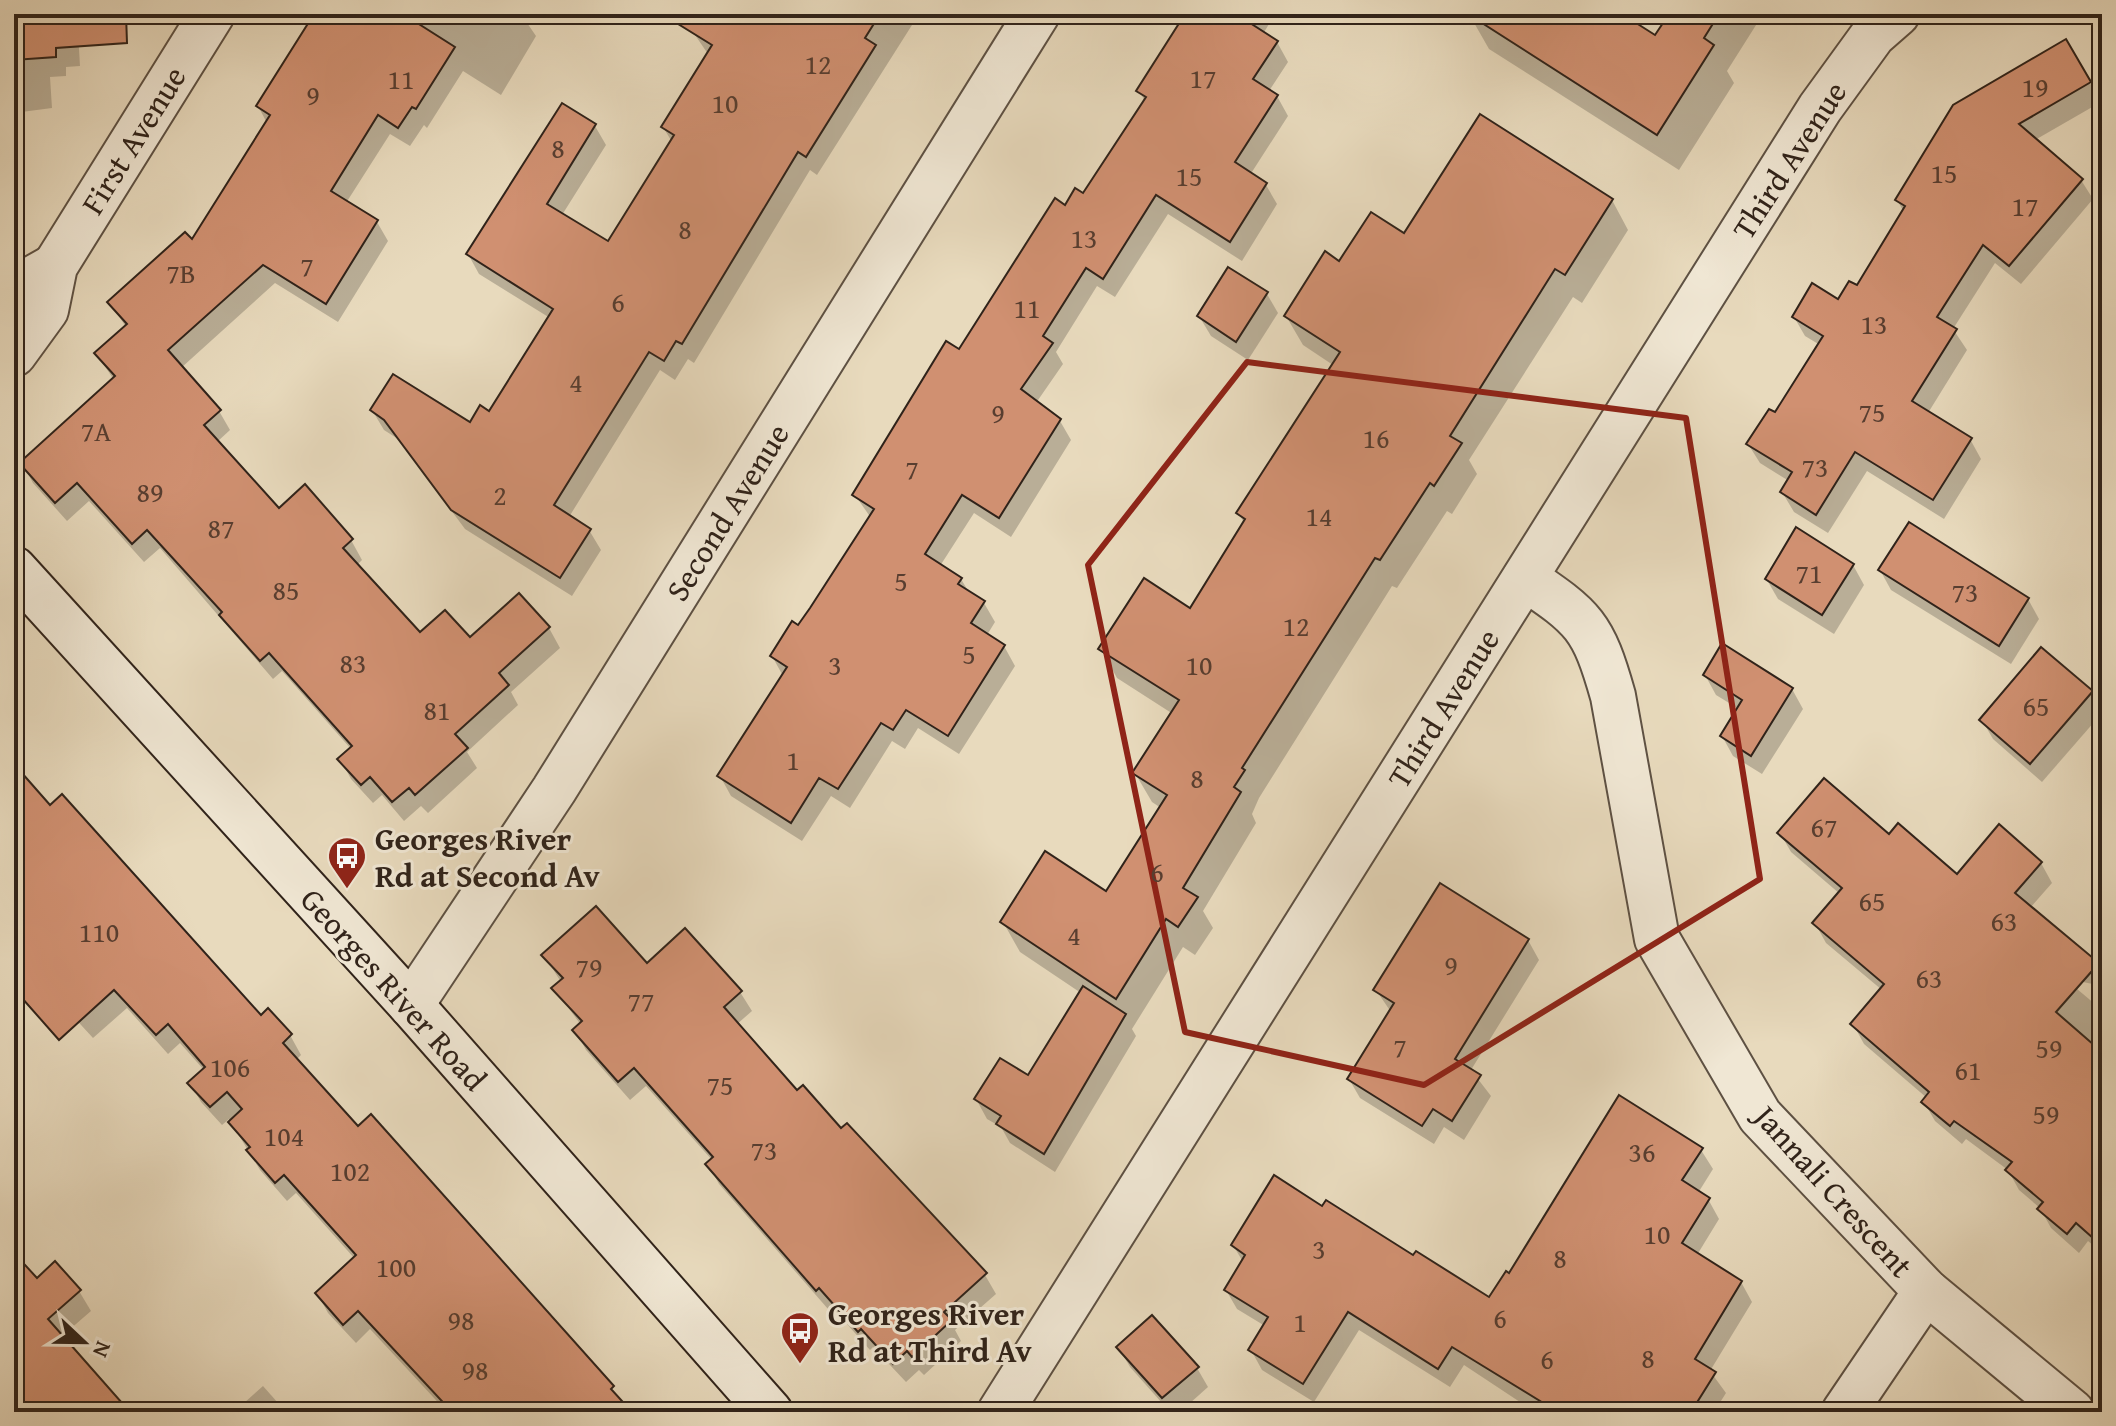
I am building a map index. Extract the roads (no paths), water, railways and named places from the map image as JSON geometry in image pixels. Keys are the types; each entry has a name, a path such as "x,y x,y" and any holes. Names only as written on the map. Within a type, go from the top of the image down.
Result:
{"street":[{"name":"First Avenue","path":"14,354 46,310 55,266 212,14"},
{"name":"Second Avenue","path":"411,1005 554,790 1037,14"},
{"name":"Third Avenue","path":"1000,1412 1820,108 1873,35 1897,14"},
{"name":"First Avenue","path":"14,289 55,266"},
{"name":"Georges River Road","path":"14,569 411,1005 770,1412"},
{"name":"Jannali Crescent","path":"1525,578 1573,610 1589,631 1602,658 1613,696 1657,939 1760,1116 1926,1291 2072,1412"},
{"path":"1844,1412 1926,1291"}],"place":[{"name":"Georges River Rd at Second Av","path":"347,890"},
{"name":"Georges River Rd at Third Av","path":"800,1365"}]}
